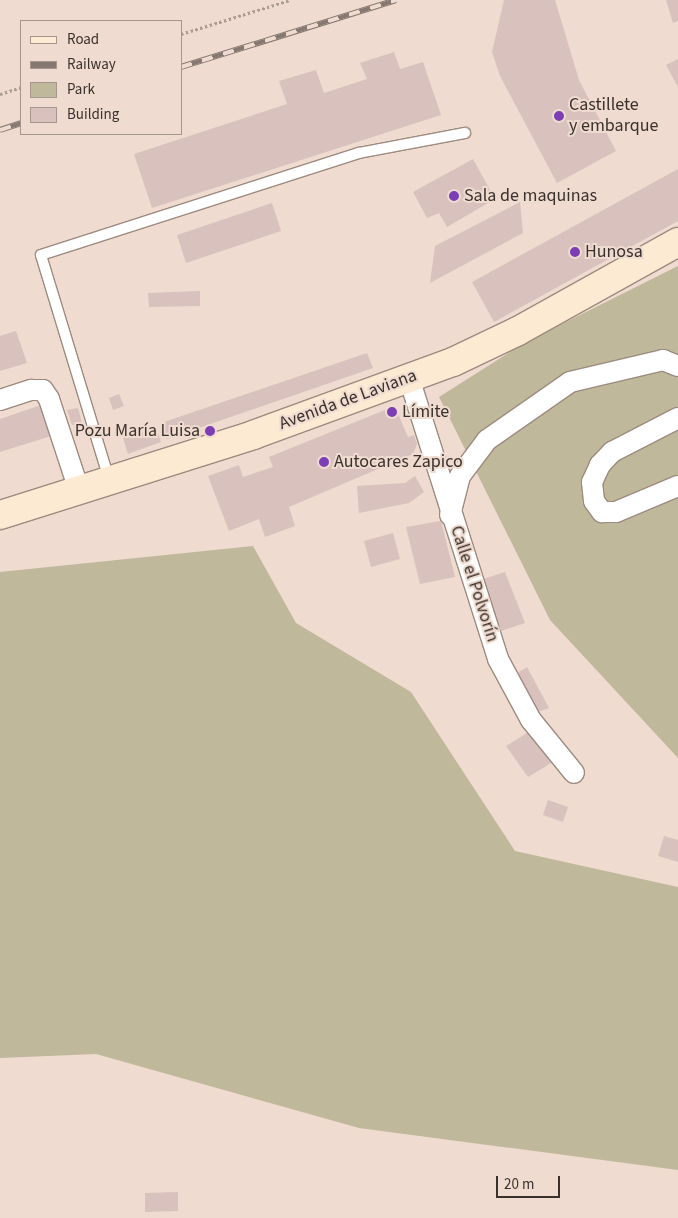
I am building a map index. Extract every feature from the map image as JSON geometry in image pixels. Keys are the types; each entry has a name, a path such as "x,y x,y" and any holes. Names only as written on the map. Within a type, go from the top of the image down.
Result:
{"street":[{"name":"Avenida de Laviana","path":"0,515 253,435 453,362 518,331 678,242"},
{"path":"450,515 460,476 487,440 570,382 662,360 678,366"},
{"name":"Calle el Polvorín","path":"409,378 450,515 498,659 531,720 574,773"},
{"path":"0,400 31,390 42,390 49,399 79,490"},
{"path":"678,418 612,452 600,465 592,482 594,501 602,512 616,512 678,486"}],"lane":[{"path":"109,480 41,255 359,153 465,133"}],"path":[{"path":"182,34 290,0"},
{"path":"0,94 20,87"}],"green space":[{"path":"678,266 678,758 550,620 439,397 524,343"},
{"path":"253,546 296,623 411,692 515,851 678,887 678,1170 359,1128 96,1054 0,1058 0,572"}],"building":[{"name":"Castillete y embarque","path":"504,0 555,0 579,80 616,151 557,183 500,76 492,52"},
{"path":"666,0 678,0 678,21 673,23"},
{"path":"394,52 400,69 423,62 441,115 152,208 134,154 287,104 279,81 316,70 324,93 367,79 360,63"},
{"path":"678,59 678,87 666,65"},
{"name":"Sala de maquinas","path":"473,159 495,199 447,227 439,213 427,218 413,192"},
{"name":"Hunosa","path":"678,169 678,221 494,322 472,282"},
{"path":"520,202 523,233 430,283 435,246"},
{"path":"272,203 281,231 186,263 177,235"},
{"path":"200,291 200,306 149,307 148,293"},
{"path":"16,331 27,363 0,371 0,336"},
{"path":"367,353 373,368 167,439 161,423"},
{"path":"119,394 124,406 113,410 109,398"},
{"path":"41,405 51,436 0,452 0,419"},
{"path":"78,408 82,423 72,425 67,410"},
{"path":"385,410 398,414 408,437 414,435 417,444 413,454 289,507 295,526 265,537 259,519 229,531 208,476 239,465 243,477 273,467 269,457"},
{"path":"156,427 161,442 128,454 123,438"},
{"path":"415,476 424,492 409,503 359,513 357,486 405,483"},
{"path":"441,521 455,577 420,584 406,527"},
{"path":"393,533 400,559 371,567 364,541"},
{"path":"505,572 525,623 498,632 480,580"},
{"path":"527,667 549,708 529,715 509,678"},
{"path":"532,730 551,763 528,777 506,746"},
{"path":"548,800 568,807 563,822 543,815"},
{"path":"664,836 678,840 678,862 658,856"},
{"path":"178,1192 178,1211 145,1212 145,1193"}],"railway":[{"path":"182,67 396,0"},
{"path":"0,130 20,123"}],"place":[{"name":"Castillete y embarque","path":"559,116"},
{"name":"Sala de maquinas","path":"454,196"},
{"name":"Hunosa","path":"575,252"},
{"name":"Límite","path":"392,412"},
{"name":"Pozu María Luisa","path":"210,431"},
{"name":"Autocares Zapico","path":"324,462"}]}
